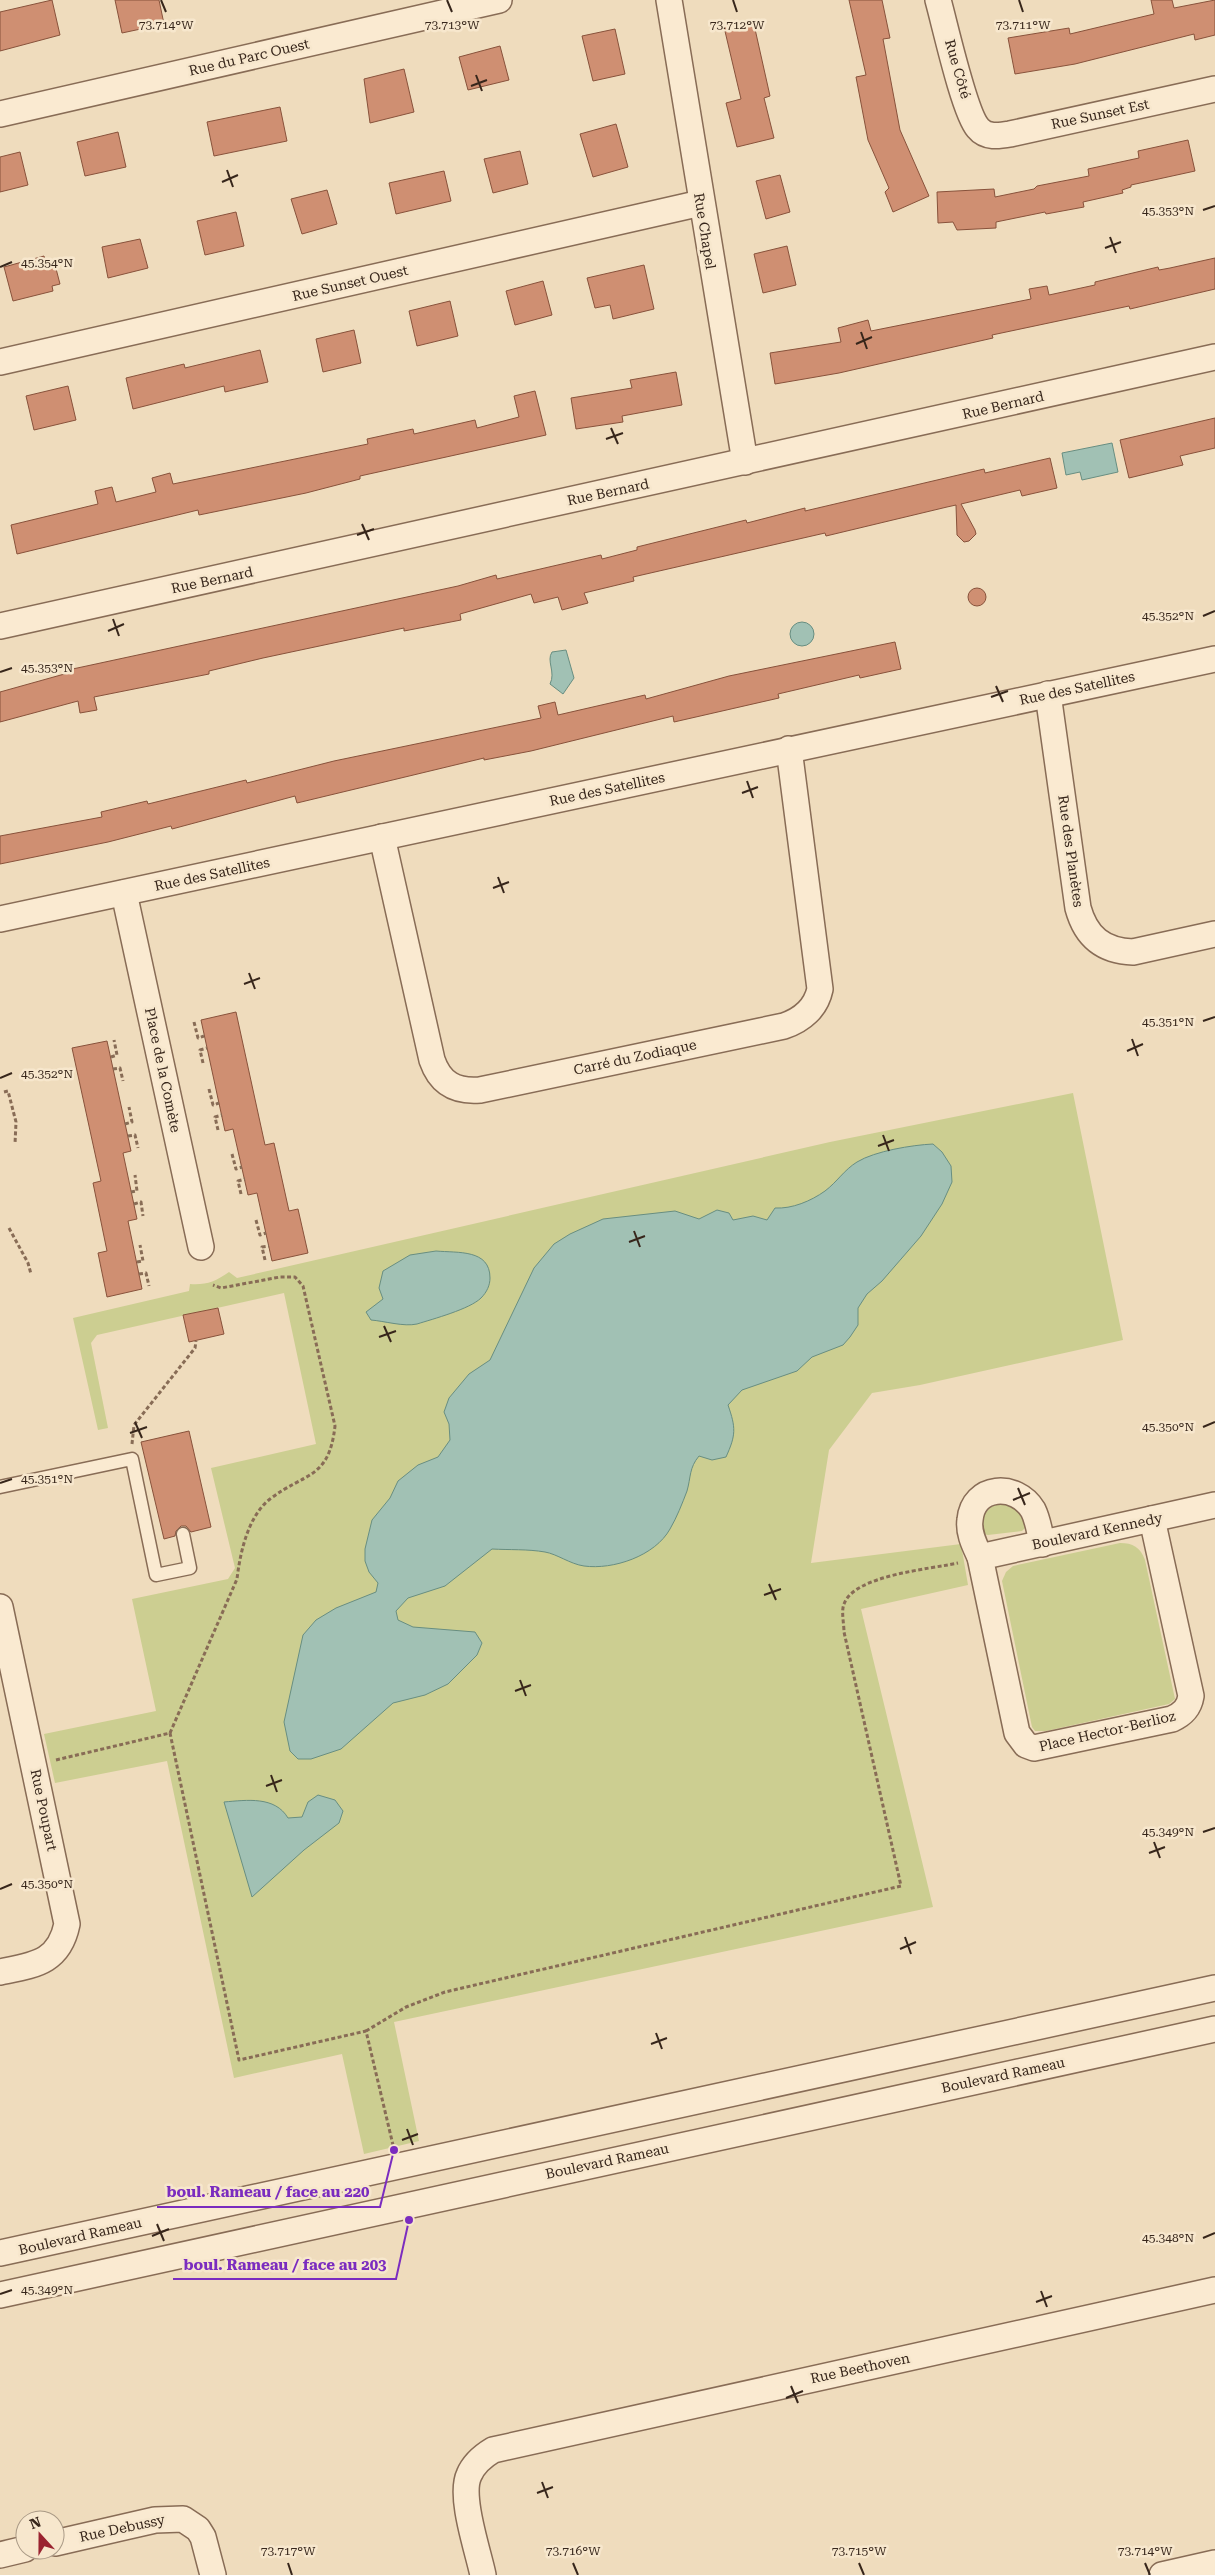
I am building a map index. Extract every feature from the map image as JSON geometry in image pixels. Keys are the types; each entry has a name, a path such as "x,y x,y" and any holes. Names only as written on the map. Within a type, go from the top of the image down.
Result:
{"street":[{"name":"Rue du Parc Ouest","path":"0,114 499,0"},
{"name":"Rue Chapel","path":"669,0 745,462"},
{"name":"Rue Côté","path":"938,0 968,107 978,129 985,134"},
{"name":"Rue Sunset Est","path":"985,134 993,136 1010,134 1215,89"},
{"name":"Rue Sunset Ouest","path":"0,362 701,203"},
{"name":"Rue Bernard","path":"0,626 1215,357"},
{"name":"Rue des Satellites","path":"0,919 1215,658"},
{"name":"Rue des Planètes","path":"1048,694 1078,908 1086,929 1100,944 1121,951 1133,952 1215,934"},
{"name":"Carré du Zodiaque","path":"382,837 432,1060 440,1076 453,1087 462,1090 480,1090 784,1026 799,1020 810,1011 819,996 820,989 789,749"},
{"name":"Place de la Comète","path":"124,893 201,1246"},
{"path":"972,1560 974,1543 970,1521 976,1503 982,1496 991,1492 1009,1491 1025,1500 1036,1516 1042,1544"},
{"name":"Boulevard Kennedy","path":"972,1560 1215,1506"},
{"name":"Place Hector-Berlioz","path":"972,1560 1017,1733 1026,1745 1034,1748 1051,1746 1172,1719 1185,1711 1190,1705 1192,1696 1152,1519"},
{"name":"Rue Poupart","path":"0,1607 67,1924 61,1945 50,1957 33,1964 0,1972"},
{"name":"Boulevard Rameau","path":"0,2253 396,2158 775,2084 1215,1988"},
{"name":"Boulevard Rameau","path":"0,2295 406,2204 1215,2029"},
{"path":"775,2084 783,2122"},
{"path":"396,2158 406,2204"},
{"name":"Rue Beethoven","path":"483,2575 466,2491 468,2476 474,2465 493,2450 1215,2290"},
{"name":"Rue Debussy","path":"65,2541 156,2520 182,2519 198,2529 203,2537 213,2575"},
{"path":"0,2555 15,2551"},
{"path":"1162,2575 1215,2563"}],"lane":[{"path":"0,1487 132,1458 156,1575 190,1568 183,1534"}],"path":[{"path":"194,1022 198,1038 204,1036"},
{"path":"111,1057 117,1056 114,1040"},
{"path":"203,1063 200,1050 207,1048"},
{"path":"113,1069 120,1068 123,1081"},
{"path":"209,1090 212,1105 219,1103"},
{"path":"4,1092 8,1091 16,1122 15,1144"},
{"path":"125,1124 132,1122 129,1107"},
{"path":"218,1130 215,1117 222,1115"},
{"path":"128,1136 135,1135 138,1148"},
{"path":"232,1154 236,1169 242,1168"},
{"path":"131,1192 138,1191 135,1175"},
{"path":"241,1194 238,1181 245,1180"},
{"path":"134,1204 140,1202 143,1216"},
{"path":"256,1220 260,1235 266,1233"},
{"path":"8,1228 28,1263 31,1274"},
{"path":"137,1262 143,1261 140,1245"},
{"path":"265,1260 262,1247 269,1246"},
{"path":"139,1274 146,1273 149,1286"},
{"path":"213,1285 221,1288 280,1277 296,1277 303,1286 335,1426 333,1445 327,1460 317,1470 269,1499 248,1529 240,1556 237,1579 170,1733 239,2060 366,2030 406,2007 445,1992 901,1886 844,1632 843,1605 853,1591 878,1580 972,1560"},
{"path":"132,1458 134,1425 195,1348 196,1341"},
{"path":"51,1761 170,1733"},
{"path":"366,2030 396,2158"}],"green space":[{"path":"1073,1093 1123,1340 920,1385 872,1393 829,1450 811,1563 961,1544 968,1585 861,1609 933,1907 394,2022 419,2141 364,2154 342,2054 234,2078 167,1761 55,1783 44,1734 156,1711 132,1599 228,1579 235,1568 211,1468 316,1444 284,1293 97,1335 91,1343 108,1428 98,1430 73,1318 189,1291 190,1284 210,1282 229,1272 237,1278 830,1142"},
{"path":"997,1503 1012,1506 1026,1522 1026,1527 1022,1531 983,1534 982,1520 986,1512"},
{"path":"1120,1543 1136,1547 1145,1560 1175,1699 1169,1704 1046,1731 1035,1731 1032,1727 1002,1581 1006,1572 1013,1566"}],"shaded area":[{"path":"1112,443 1118,472 1082,480 1080,472 1066,475 1062,453"},
{"path":"802,622 811,625 814,634 811,643 802,646 793,643 790,634 793,625"},
{"path":"566,650 574,678 563,694 550,684 552,675 550,655 552,652"},
{"path":"933,1144 942,1152 951,1166 952,1182 942,1204 921,1236 882,1281 867,1294 858,1308 858,1325 843,1345 812,1357 797,1371 742,1390 728,1405 734,1431 732,1443 726,1457 712,1460 699,1456 692,1469 687,1491 679,1510 663,1539 644,1554 632,1559 608,1566 595,1567 579,1565 545,1552 492,1549 445,1586 408,1598 396,1611 398,1620 413,1627 475,1632 482,1643 477,1655 448,1684 425,1695 393,1703 341,1749 311,1759 298,1759 290,1751 284,1722 303,1635 316,1620 336,1608 376,1592 378,1583 369,1572 365,1561 365,1549 372,1520 390,1498 398,1481 418,1465 438,1457 450,1440 449,1424 444,1412 449,1398 469,1374 490,1360 534,1268 554,1244 570,1234 603,1219 675,1211 699,1219 717,1210 729,1213 733,1220 753,1216 767,1220 775,1208 795,1206 820,1195 852,1165 865,1158 894,1149"},
{"path":"436,1251 471,1254 485,1262 489,1269 490,1281 481,1298 460,1310 412,1325 371,1320 366,1312 383,1299 379,1288 383,1271 410,1255"},
{"path":"318,1795 335,1800 343,1811 339,1823 304,1850 252,1897 224,1802 260,1801 276,1806 288,1818 302,1817 308,1802"}],"building":[{"path":"52,0 60,35 0,51 0,12"},
{"path":"115,0 159,0 164,24 122,33"},
{"path":"849,0 882,0 890,38 883,39 900,130 929,196 893,212 885,192 889,188 868,140 856,77 866,75"},
{"path":"1151,0 1172,0 1174,8 1215,0 1215,35 1195,40 1194,34 1075,64 1015,74 1008,38 1069,28 1070,34 1154,14"},
{"path":"753,20 770,96 764,98 774,138 737,147 726,103 741,99 724,27"},
{"path":"615,29 625,74 593,81 582,36"},
{"path":"500,46 509,80 468,90 459,57"},
{"path":"404,69 414,112 370,123 364,79"},
{"path":"280,107 287,141 214,156 207,122"},
{"path":"616,124 628,167 593,177 580,134"},
{"path":"118,132 126,167 85,176 77,142"},
{"path":"1188,140 1195,171 1131,185 1131,187 1122,190 1123,193 1083,202 1084,207 1046,214 1045,212 996,222 996,228 957,230 953,222 938,223 937,192 994,189 995,197 1034,189 1037,186 1089,176 1088,169 1139,158 1138,151"},
{"path":"520,151 528,184 493,193 484,159"},
{"path":"20,152 28,185 0,192 0,157"},
{"path":"444,171 451,201 396,214 389,183"},
{"path":"780,175 790,212 766,219 756,181"},
{"path":"327,190 337,224 302,234 291,199"},
{"path":"236,212 244,246 205,255 197,221"},
{"path":"140,239 148,268 108,278 102,247"},
{"path":"787,246 796,285 763,293 754,254"},
{"path":"44,256 46,264 54,261 60,284 52,286 53,291 13,301 4,267"},
{"path":"1215,258 1215,289 1130,309 1129,306 992,335 993,338 839,373 775,384 770,353 841,342 838,328 868,320 871,331 1031,299 1029,289 1047,286 1049,295 1095,285 1095,282 1158,267 1159,270"},
{"path":"644,265 654,309 613,319 610,305 595,308 587,278"},
{"path":"543,281 552,315 515,325 506,291"},
{"path":"450,301 458,336 417,346 409,311"},
{"path":"354,330 361,363 323,372 316,339"},
{"path":"260,350 268,382 225,392 224,386 133,409 126,378 184,364 185,368"},
{"path":"676,372 682,405 622,416 623,422 576,429 571,398 632,388 630,380"},
{"path":"68,386 76,420 34,430 26,396"},
{"path":"535,391 546,435 360,476 360,479 306,493 199,515 198,510 17,554 11,525 98,504 95,491 112,487 116,502 156,492 152,478 170,473 173,484 368,444 367,439 413,429 414,434 475,420 477,428 519,417 514,396"},
{"path":"1215,418 1215,448 1180,456 1183,465 1129,478 1120,440"},
{"path":"1050,458 1057,488 1022,496 1020,490 961,504 976,534 969,541 964,542 957,535 956,505 826,536 825,533 633,577 634,581 584,593 588,603 562,610 558,597 534,603 531,594 460,614 461,620 404,631 404,628 263,658 209,671 209,674 94,697 97,710 80,713 78,701 0,722 0,692 68,673 68,670 458,586 496,575 497,579 601,555 602,559 637,550 637,547 746,520 747,523 805,508 805,511 984,469 985,473"},
{"path":"973,588 981,588 986,593 984,604 973,606 968,601 968,593"},
{"path":"895,642 901,669 860,678 859,675 778,694 779,698 674,722 673,716 531,751 484,760 484,758 297,803 295,796 172,829 171,826 108,842 0,864 0,836 102,817 101,812 147,801 148,804 246,780 247,783 334,761 541,718 538,706 555,702 558,715 645,695 646,699 729,676"},
{"path":"236,1012 265,1145 274,1143 289,1211 298,1209 308,1253 272,1261 257,1193 248,1195 233,1129 225,1131 201,1020"},
{"path":"107,1041 131,1151 123,1153 137,1219 128,1221 142,1289 107,1297 98,1253 107,1251 93,1183 101,1181 72,1048"},
{"path":"218,1308 224,1334 189,1342 183,1315"},
{"path":"189,1431 211,1527 191,1532 186,1526 181,1526 176,1531 175,1536 164,1539 141,1442"}],"place":[{"name":"boul. Rameau / face au 220","path":"394,2150"},
{"name":"boul. Rameau / face au 203","path":"409,2220"}]}
